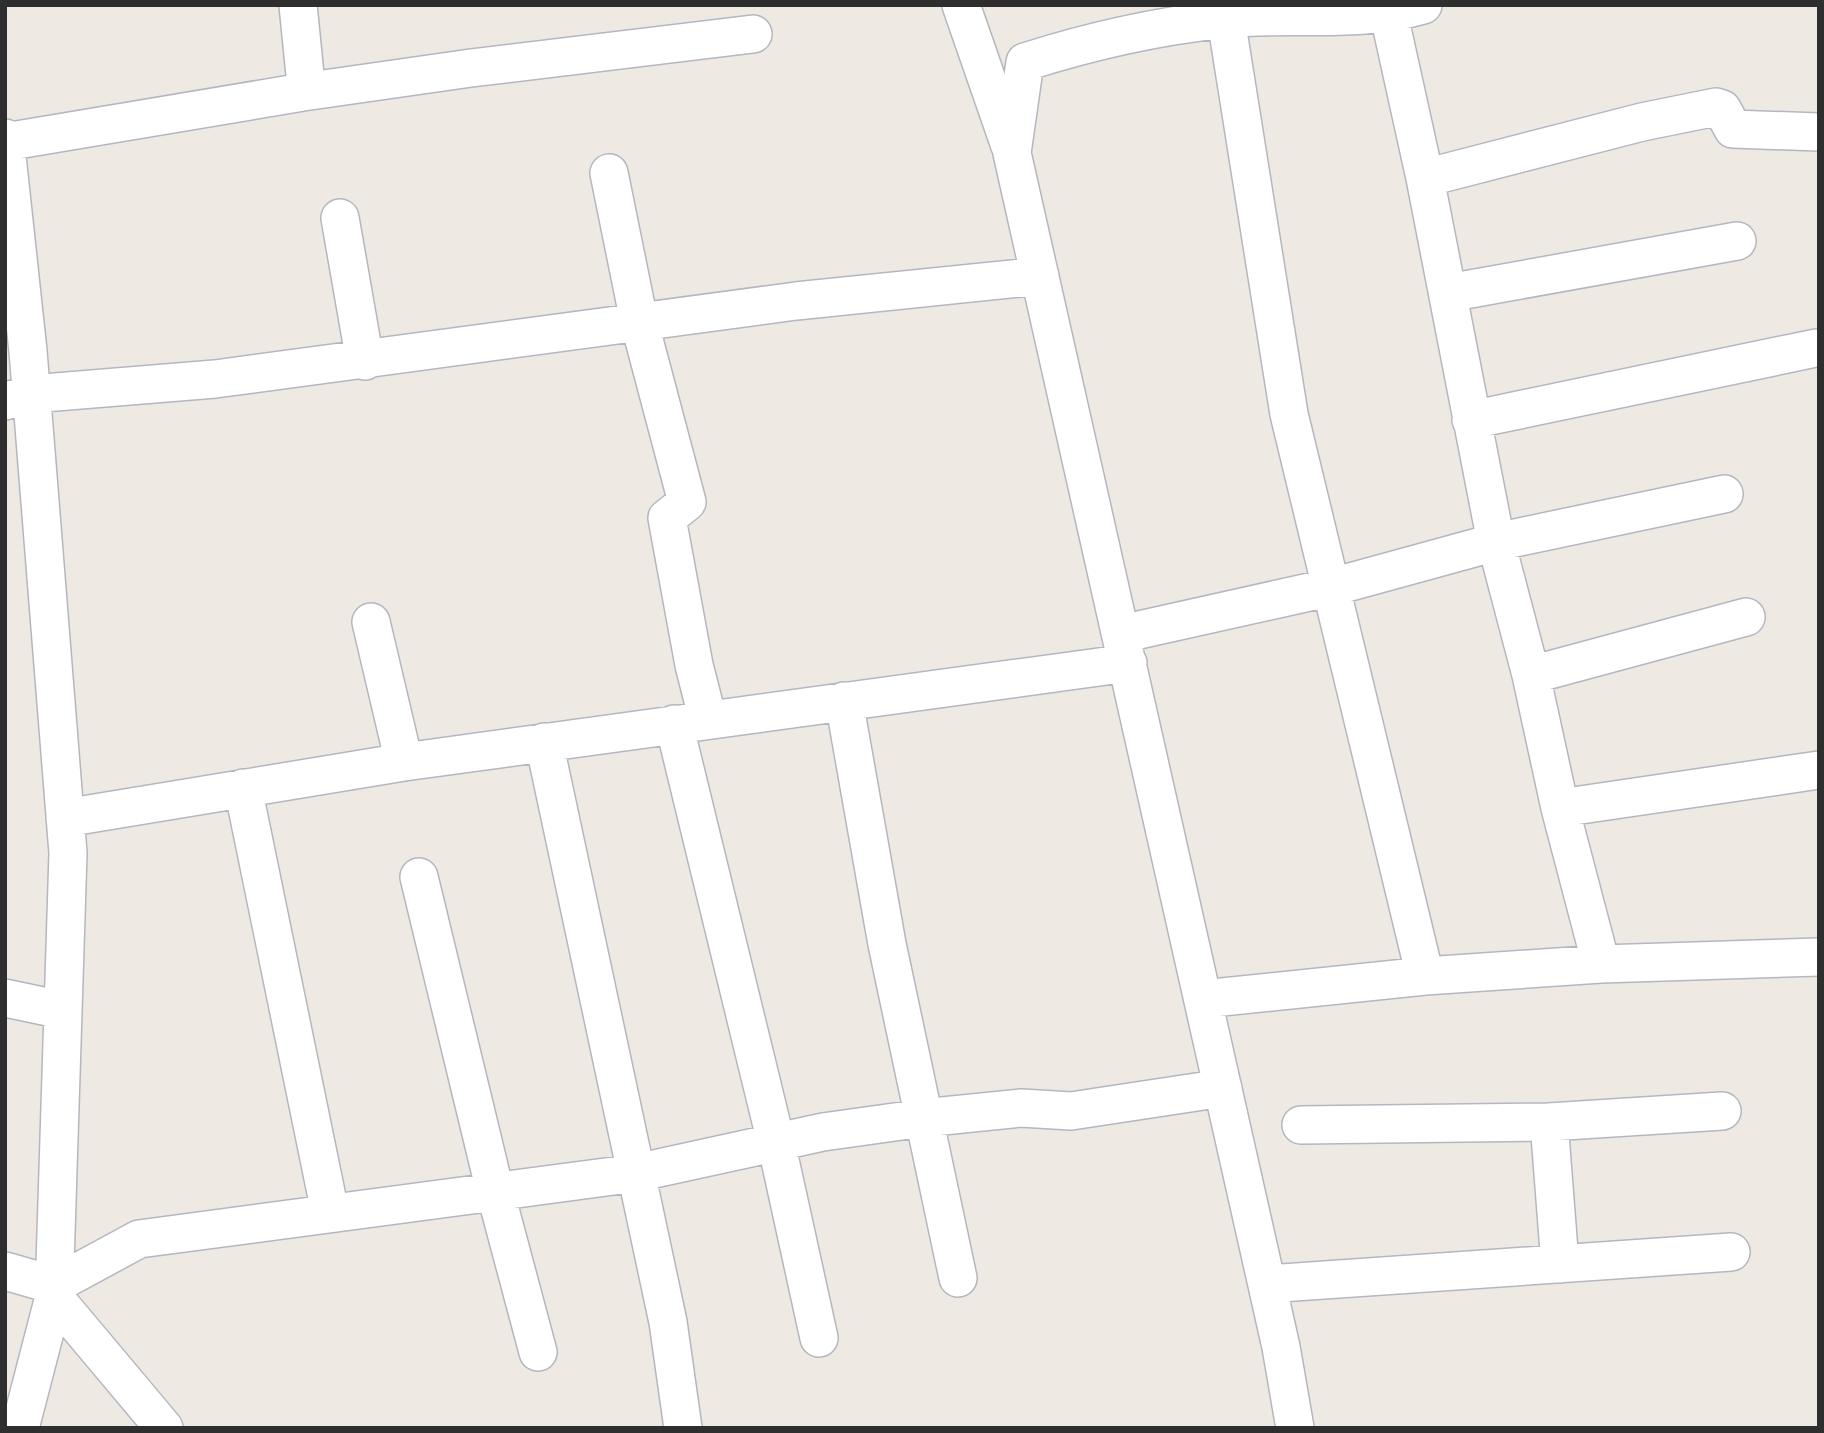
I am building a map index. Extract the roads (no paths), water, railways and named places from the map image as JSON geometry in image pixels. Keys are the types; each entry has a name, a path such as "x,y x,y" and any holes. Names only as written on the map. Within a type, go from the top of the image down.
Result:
{"street":[{"path":"298,5 305,75 303,92"},
{"path":"961,5 1012,153 1267,1283 1295,1428"},
{"path":"1012,153 1025,62 1096,39 1119,20 1226,19 1406,10 1425,178 1471,420 1496,542 1531,675 1560,808 1601,964"},
{"path":"1226,19 1289,414 1425,976"},
{"path":"20,1428 54,1291 68,853 18,398 5,141 303,92 471,68 753,34"},
{"path":"1425,178 1642,122 1716,107 1722,109 1733,129 1819,132"},
{"path":"609,173 639,321 687,502 667,519 694,665 691,722 776,1142 819,1338"},
{"path":"340,218 365,360"},
{"path":"1448,293 1737,241"},
{"path":"18,398 215,379 796,301 1040,276"},
{"path":"1471,420 1816,348"},
{"path":"65,818 404,762 844,701 1124,648 1496,542 1724,494"},
{"path":"1531,675 1746,618"},
{"path":"371,622 404,762"},
{"path":"844,701 887,944 958,1278"},
{"path":"544,742 668,1322 683,1428"},
{"path":"1560,808 1819,770"},
{"path":"243,788 330,1212"},
{"path":"419,877 495,1191 538,1352"},
{"path":"1203,999 1425,976 1601,964 1819,957"},
{"path":"5,998 62,1010"},
{"path":"54,1291 139,1239 636,1173 776,1142 923,1118 1021,1108 1071,1111 1223,1088"},
{"path":"1301,1125 1549,1122 1722,1111"},
{"path":"1549,1122 1560,1264"},
{"path":"1267,1283 1731,1252"},
{"path":"5,1271 54,1291 164,1428"}]}
